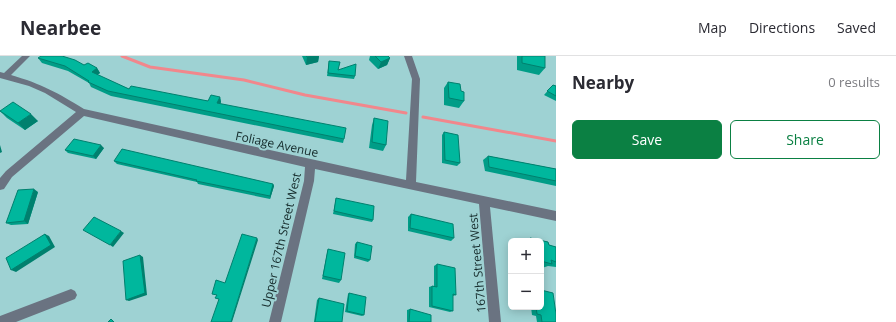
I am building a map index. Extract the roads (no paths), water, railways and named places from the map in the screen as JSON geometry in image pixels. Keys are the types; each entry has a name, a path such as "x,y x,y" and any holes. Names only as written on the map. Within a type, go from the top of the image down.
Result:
{"street":[{"path":"3,76 26,56"},
{"path":"408,56 416,79 411,185"},
{"name":"Foliage Avenue","path":"3,76 32,84 48,91 82,112 310,164 556,216"},
{"path":"0,186 9,174 82,112"},
{"name":"Upper 167th Street West","path":"276,322 310,182 310,164"},
{"name":"167th Street West","path":"484,201 495,322"},
{"path":"0,322 71,294"}],"waterway":[{"path":"122,56 150,67 244,80 305,95 406,113"},
{"path":"423,117 556,141"}]}
